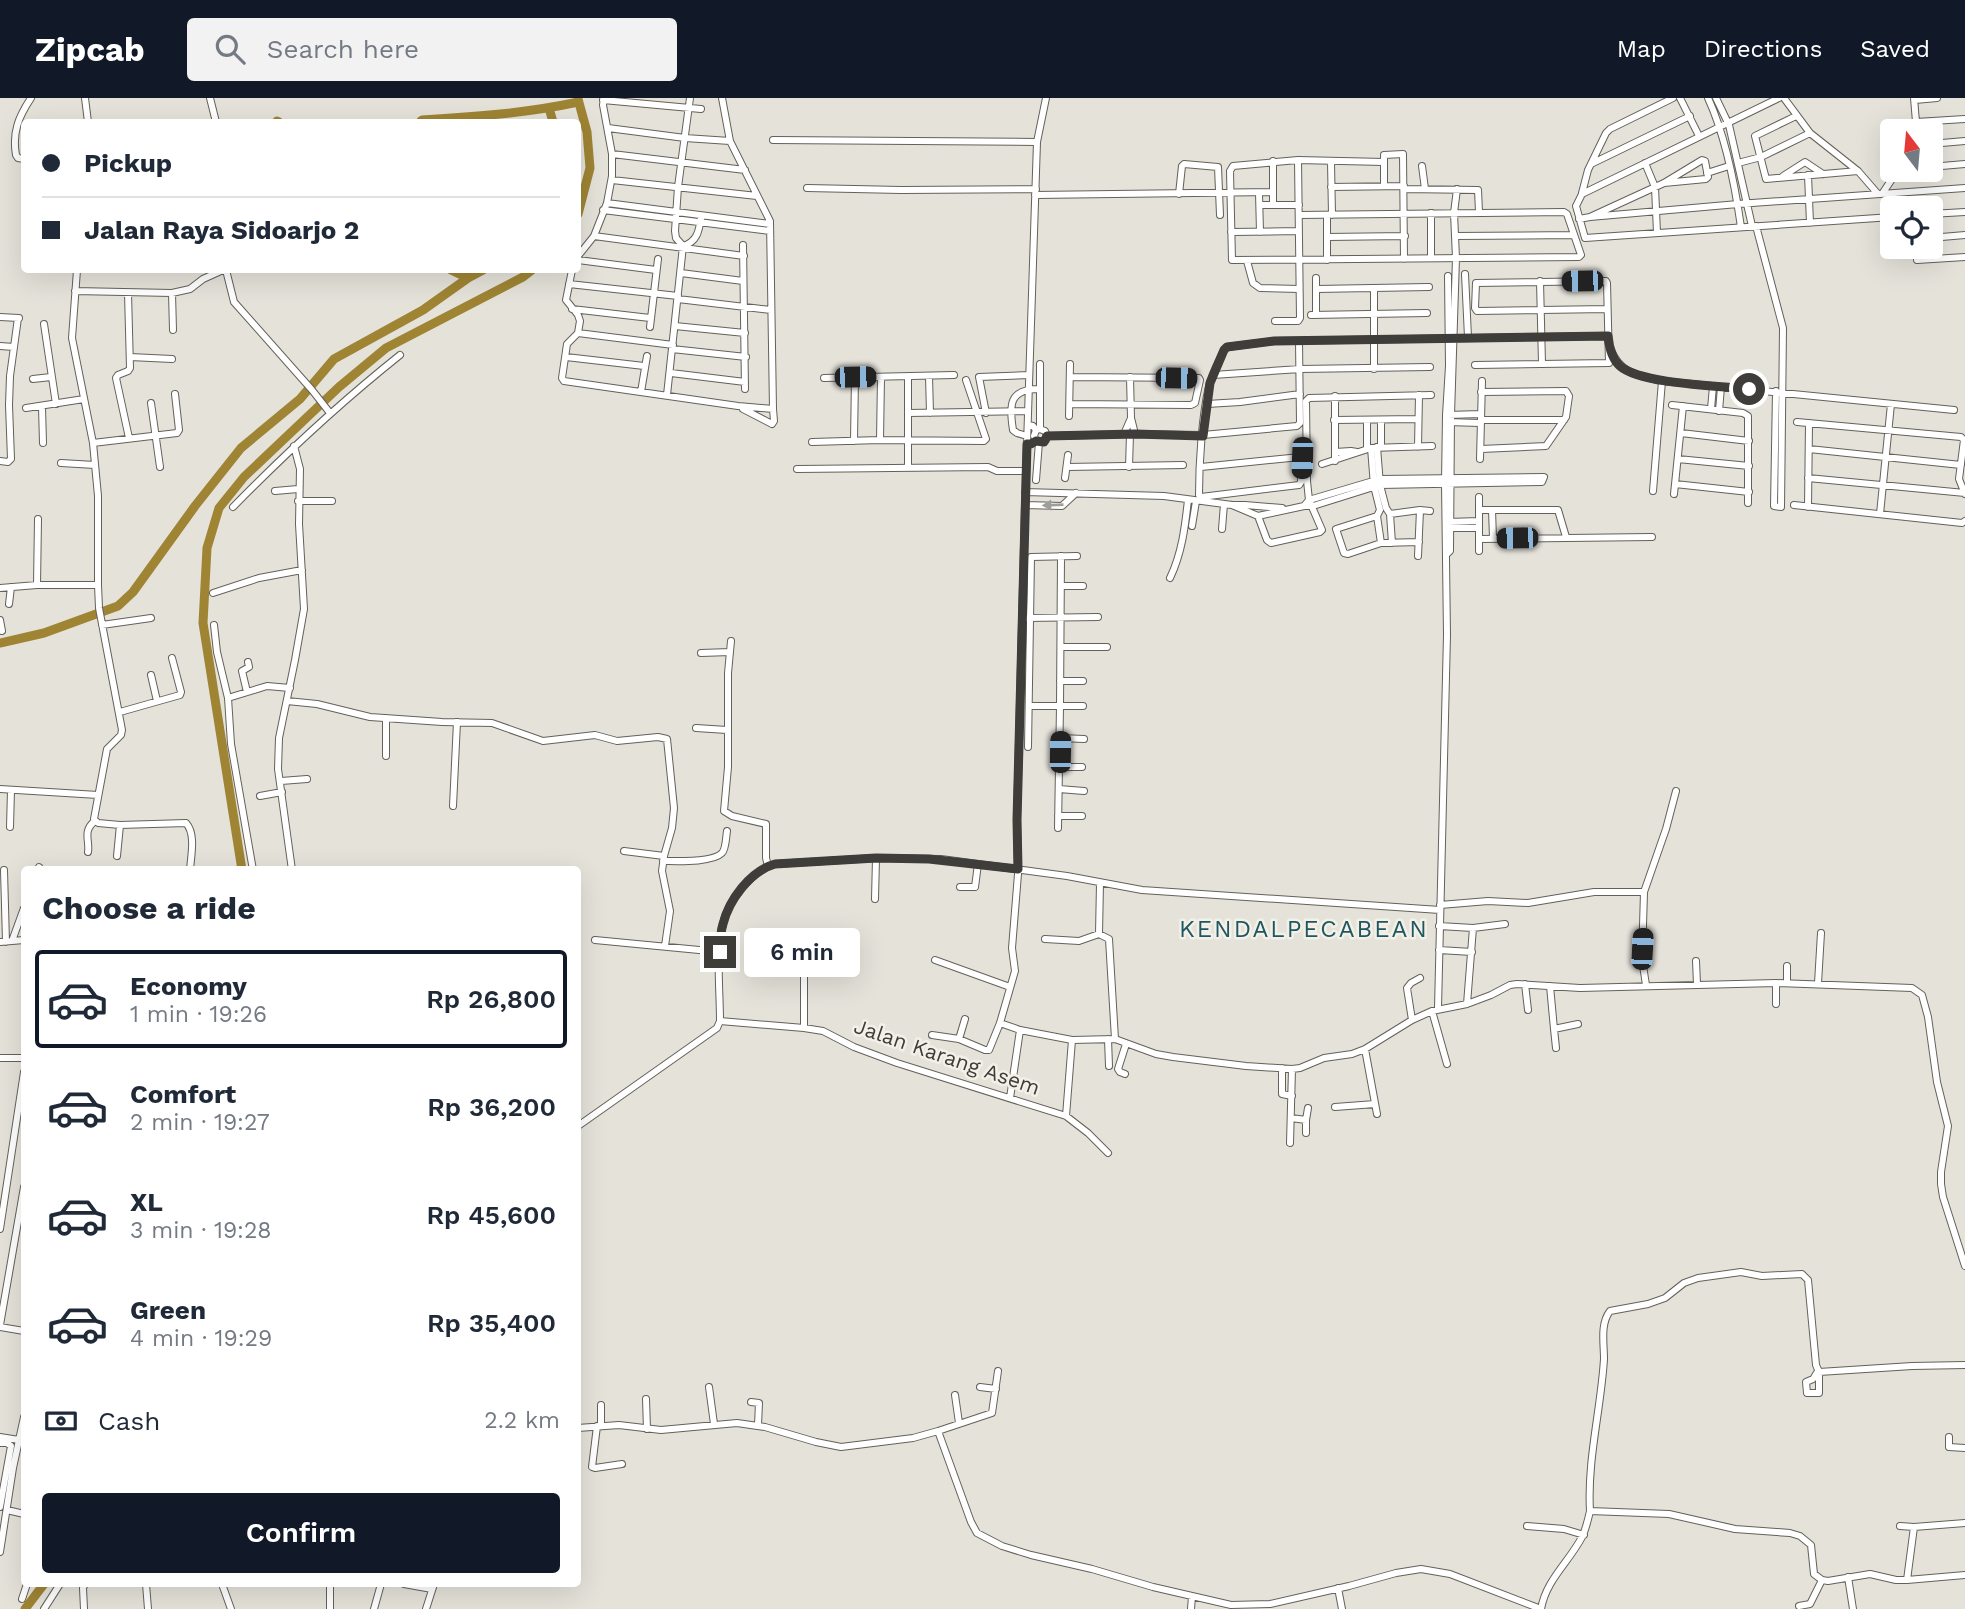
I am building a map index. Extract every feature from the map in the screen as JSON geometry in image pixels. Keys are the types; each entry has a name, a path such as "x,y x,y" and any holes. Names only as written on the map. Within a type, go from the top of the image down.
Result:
{"street":[{"path":"21,158 16,155 16,129 21,113 31,98"},
{"path":"85,98 88,119"},
{"path":"210,98 215,119"},
{"path":"667,395 683,248 675,235 678,187 690,98"},
{"path":"722,98 730,141 770,228 774,421 771,424 738,406"},
{"path":"932,1035 958,1039 988,1051 1000,1023 1015,966 1012,948 1018,869 1017,820 1026,618 1025,492 1035,192 1037,142 1046,98"},
{"path":"1179,194 1181,167 1184,164 1218,167 1231,232 1232,260 1579,257 1581,254 1574,235 1576,206 1601,140 1610,129 1674,98"},
{"path":"1681,98 1699,136"},
{"path":"1708,98 1720,127 1741,227"},
{"path":"1582,194 1782,98 1810,133 1858,171 1880,194"},
{"path":"1916,119 1915,99 1937,98"},
{"path":"581,254 594,236 612,180 612,154 604,99 701,109"},
{"path":"1720,99 1783,328 1779,449 1781,508 1774,506 1779,449"},
{"path":"1591,164 1690,116"},
{"path":"1796,116 1755,136 1766,179 1858,171"},
{"path":"1943,120 1965,119"},
{"path":"608,128 730,141"},
{"path":"1738,163 1761,157 1810,133"},
{"path":"773,141 1037,142"},
{"path":"1943,143 1965,141"},
{"path":"612,154 745,170"},
{"path":"1384,186 1386,154 1404,154 1404,259"},
{"path":"1275,321 1300,320 1298,160"},
{"path":"1220,215 1233,166 1298,160 1384,162"},
{"path":"1576,222 1664,183 1702,160 1705,161 1708,177 1706,179 1664,183"},
{"path":"1273,161 1273,205"},
{"path":"1327,260 1331,162"},
{"path":"1782,177 1805,162 1823,174"},
{"path":"1645,163 1655,187 1657,233"},
{"path":"1943,166 1965,164"},
{"path":"1422,166 1425,189"},
{"path":"1707,173 1729,166"},
{"path":"1808,175 1810,223"},
{"path":"612,180 757,196"},
{"path":"1880,194 1889,182"},
{"path":"1331,187 1478,190 1479,212"},
{"path":"807,188 1179,194 1273,192"},
{"path":"1590,216 1965,188"},
{"path":"1447,1064 1435,1009 1446,721 1447,554 1450,551 1449,418 1456,258 1454,213 1457,189"},
{"path":"1259,192 1260,232"},
{"path":"1260,205 1298,205"},
{"path":"605,207 770,228"},
{"path":"1299,215 1564,212 1576,222 1586,239 1880,218"},
{"path":"1943,213 1965,212"},
{"path":"1431,213 1431,258"},
{"path":"683,248 697,236 701,218"},
{"path":"1231,232 1299,231"},
{"path":"1455,236 1574,235"},
{"path":"1943,237 1965,235"},
{"path":"594,236 744,257"},
{"path":"1327,237 1405,236"},
{"path":"671,373 745,385 743,245"},
{"path":"1943,258 1965,257"},
{"path":"581,258 656,270"},
{"path":"650,327 658,259"},
{"path":"1247,261 1255,286 1299,289"},
{"path":"77,273 72,338 93,443 99,523 99,608 122,733 107,749 95,821 90,825 86,840 88,852"},
{"path":"75,291 172,293 190,289 198,282 218,273"},
{"path":"226,273 234,302 329,411"},
{"path":"571,273 566,300 579,318 578,333 568,344 562,378 564,381 774,409"},
{"path":"681,273 743,281"},
{"path":"1465,274 1468,337"},
{"path":"1448,275 1451,338"},
{"path":"1316,278 1314,315 1427,313"},
{"path":"1540,281 1542,364"},
{"path":"1475,365 1609,363 1606,281 1476,283 1476,310 1607,309"},
{"path":"569,284 771,310"},
{"path":"1316,289 1429,288"},
{"path":"1374,289 1374,369"},
{"path":"128,293 130,370 117,378 129,438"},
{"path":"172,293 173,330"},
{"path":"572,309 650,318"},
{"path":"0,317 20,318 10,376 11,459 8,462 0,461"},
{"path":"44,324 56,404"},
{"path":"675,326 745,333"},
{"path":"578,333 746,357"},
{"path":"1201,467 1300,457 1301,482 1298,485 1201,497 1199,494 1199,436 1213,375 1227,347 1274,341 1608,336"},
{"path":"1047,436 1199,436 1297,426 1300,423 1299,341"},
{"path":"1609,345 1619,366 1662,381 1954,410"},
{"path":"0,346 14,347"},
{"path":"233,507 329,411 400,355"},
{"path":"641,392 647,356"},
{"path":"130,357 172,359"},
{"path":"566,357 644,366"},
{"path":"1036,480 1038,442 1034,436 1038,429 1040,363"},
{"path":"1069,416 1070,364"},
{"path":"1213,375 1300,369 1430,367"},
{"path":"813,442 985,441 979,377 1029,374"},
{"path":"0,375 10,376"},
{"path":"824,378 954,375"},
{"path":"929,376 930,413"},
{"path":"33,379 51,377"},
{"path":"854,441 855,377"},
{"path":"880,440 881,377"},
{"path":"908,377 908,467"},
{"path":"1070,377 1200,380 1194,404 1070,404"},
{"path":"1129,467 1130,377"},
{"path":"966,380 981,413"},
{"path":"1480,459 1482,381"},
{"path":"1653,491 1662,381"},
{"path":"1711,410 1713,386"},
{"path":"1719,411 1721,387"},
{"path":"1028,425 1045,430 1047,436 1044,442 1031,444 1013,430 1011,411 1014,396 1029,389 1039,389"},
{"path":"1480,449 1546,446 1564,420 1569,396 1566,391 1481,393"},
{"path":"93,443 176,433 179,431 175,394"},
{"path":"1207,404 1300,394"},
{"path":"1418,447 1419,395"},
{"path":"1258,516 1267,540 1271,543 1320,532 1321,528 1309,504 1307,481 1306,401 1311,397 1431,395"},
{"path":"1335,396 1335,461"},
{"path":"26,408 84,399"},
{"path":"151,403 160,467"},
{"path":"1880,514 1891,404"},
{"path":"0,405 9,405"},
{"path":"1672,405 1747,415 1748,503"},
{"path":"1674,494 1683,406"},
{"path":"42,407 43,443"},
{"path":"908,413 1028,411"},
{"path":"1129,434 1131,418"},
{"path":"1449,418 1564,420"},
{"path":"1334,420 1418,419"},
{"path":"1367,420 1374,448 1377,483 1392,543"},
{"path":"1374,448 1381,420"},
{"path":"1797,422 1964,440 1959,479 1965,493 1808,478"},
{"path":"1808,507 1810,423"},
{"path":"0,433 10,433"},
{"path":"1681,433 1749,441"},
{"path":"291,866 278,754 304,609 298,501 300,469 295,446"},
{"path":"1322,464 1374,448 1432,446"},
{"path":"1809,449 1961,465"},
{"path":"1335,452 1358,453"},
{"path":"1065,478 1068,455"},
{"path":"1678,459 1749,466"},
{"path":"61,463 95,465"},
{"path":"1067,467 1183,465"},
{"path":"797,469 988,467 997,471 1026,471"},
{"path":"1228,505 1258,516 1377,483 1542,475 1544,481 1448,480"},
{"path":"1675,484 1749,492"},
{"path":"275,491 298,489"},
{"path":"1025,492 1164,496 1228,505 1287,509"},
{"path":"1025,505 1063,505 1076,493"},
{"path":"1479,496 1479,551"},
{"path":"1192,500 1192,526"},
{"path":"1170,578 1180,557 1192,500"},
{"path":"298,501 332,501"},
{"path":"1222,529 1228,505"},
{"path":"1794,505 1962,523 1965,521"},
{"path":"1418,556 1420,510"},
{"path":"1479,510 1559,510 1566,537"},
{"path":"1492,510 1493,538"},
{"path":"1419,542 1381,543 1346,554 1336,532 1338,527 1383,512 1430,511"},
{"path":"1381,543 1383,512"},
{"path":"37,585 38,519"},
{"path":"1448,525 1479,525"},
{"path":"1479,539 1652,537"},
{"path":"1058,828 1061,556"},
{"path":"1027,557 1077,556"},
{"path":"214,593 259,578 302,570"},
{"path":"0,588 98,585"},
{"path":"1061,586 1083,586"},
{"path":"9,604 12,587"},
{"path":"1026,618 1098,617"},
{"path":"102,621 151,618"},
{"path":"1026,618 1028,747"},
{"path":"0,620 2,631"},
{"path":"214,625 217,652 228,698 231,744 252,866"},
{"path":"581,1124 719,1026 716,952 723,923 737,895 767,862 766,824 732,816 724,811 728,767 731,641"},
{"path":"1060,647 1107,647"},
{"path":"701,653 730,652"},
{"path":"120,712 180,695 172,658"},
{"path":"247,692 242,671 248,667 248,662"},
{"path":"151,675 157,701"},
{"path":"1060,681 1083,681"},
{"path":"228,698 269,686 290,688"},
{"path":"287,701 317,704 351,714 386,718 492,723 543,741 595,735 617,741 657,737 667,740 674,808 672,828 663,858 663,876 670,911 665,946"},
{"path":"1029,706 1083,706"},
{"path":"386,718 386,756"},
{"path":"453,806 457,722"},
{"path":"696,728 727,730"},
{"path":"1060,738 1084,739"},
{"path":"1059,767 1082,767"},
{"path":"281,781 307,779"},
{"path":"10,827 5,789 98,795"},
{"path":"1059,789 1084,790"},
{"path":"1646,985 1642,959 1644,892 1666,830 1676,791"},
{"path":"260,796 282,793"},
{"path":"1058,816 1082,816"},
{"path":"95,821 120,825 186,823 192,835 190,866"},
{"path":"117,856 120,825"},
{"path":"624,851 699,861 720,855 724,851 727,831"},
{"path":"767,862 876,858 941,859 1142,890 1440,907 1488,901 1528,903 1594,892 1644,892"},
{"path":"875,899 876,858"},
{"path":"960,887 975,887 978,864"},
{"path":"4,870 6,942"},
{"path":"1099,934 1100,883"},
{"path":"6,942 21,914"},
{"path":"1439,926 1473,928 1505,924"},
{"path":"1467,1004 1473,928"},
{"path":"804,933 804,1028"},
{"path":"1818,984 1821,933"},
{"path":"1045,939 1079,941 1099,934 1110,941 1109,1066"},
{"path":"596,940 716,952"},
{"path":"1438,950 1472,952"},
{"path":"935,960 1010,988"},
{"path":"1696,961 1696,984"},
{"path":"1787,966 1787,983"},
{"path":"1412,1020 1407,988 1410,982 1420,978"},
{"path":"1776,983 1776,1004"},
{"path":"1000,1023 1020,1030 1072,1040 1111,1039 1174,1057 1293,1069 1324,1058 1365,1049 1435,1009 1467,1004 1510,985 1580,988 1787,983 1912,988 1921,993 1928,1017 1937,1082 1948,1126 1941,1184 1965,1266"},
{"path":"1525,984 1528,1010"},
{"path":"1550,986 1556,1048"},
{"path":"1634,986 1635,995"},
{"path":"958,1039 965,1018"},
{"name":"Jalan Karang Asem","path":"720,1021 823,1031 853,1047 897,1063 1066,1116 1108,1153"},
{"path":"1554,1029 1578,1024"},
{"path":"1010,1098 1020,1030"},
{"path":"1066,1116 1072,1040"},
{"path":"1125,1074 1118,1069 1126,1044"},
{"path":"1365,1049 1377,1114"},
{"path":"0,1058 21,1058"},
{"path":"1282,1068 1282,1094 1292,1096"},
{"path":"1290,1143 1293,1069"},
{"path":"0,1229 21,1092"},
{"path":"1335,1107 1375,1104"},
{"path":"1306,1133 1308,1108"},
{"path":"1291,1118 1306,1121"},
{"path":"21,1204 0,1326 21,1330"},
{"path":"938,1431 977,1533 1002,1546 1031,1555 1231,1605 1270,1607 1396,1573 1421,1569 1450,1574 1541,1609 1556,1573 1584,1535 1590,1511 1590,1470 1604,1357 1604,1323 1610,1311 1665,1298 1684,1283 1698,1278 1741,1272 1759,1276 1798,1274 1808,1280 1816,1365 1819,1371 1965,1366"},
{"path":"581,1428 619,1425 661,1430 737,1423 758,1425 841,1447 913,1438 992,1413 998,1371"},
{"path":"709,1387 714,1424"},
{"path":"979,1387 996,1389"},
{"path":"955,1395 959,1423"},
{"path":"646,1399 647,1429"},
{"path":"751,1402 759,1403 758,1425"},
{"path":"601,1405 592,1466 595,1468 622,1464"},
{"path":"0,1547 7,1467 21,1431"},
{"path":"0,1437 19,1440"},
{"path":"1949,1437 1949,1447 1965,1448"},
{"path":"0,1443 11,1446 1,1492 3,1508"},
{"path":"3,1508 21,1513"},
{"path":"1590,1511 1669,1514 1735,1529 1778,1532 1803,1538 1811,1545 1814,1574 1822,1580 1870,1574 1907,1580 1965,1575"},
{"path":"1900,1526 1965,1523"},
{"path":"1527,1526 1564,1529 1584,1535"},
{"path":"1907,1580 1914,1527"},
{"path":"1848,1577 1853,1609"},
{"path":"1799,1606 1810,1604 1822,1580"},
{"path":"22,1599 26,1587"},
{"path":"44,1609 59,1587"},
{"path":"84,1587 84,1609"},
{"path":"145,1587 148,1609"},
{"path":"223,1587 231,1609"},
{"path":"330,1587 330,1609"},
{"path":"374,1609 380,1587"},
{"path":"426,1609 430,1587"},
{"path":"1338,1588 1342,1609"},
{"path":"1191,1609 1192,1597"}],"waterway":[{"path":"578,99 587,132 590,168 581,202"},
{"path":"437,119 520,112 578,102"},
{"path":"549,108 552,119"},
{"path":"457,273 468,278"},
{"path":"0,643 44,633 118,606 133,592 241,448 300,399 334,359 423,310 477,273"},
{"path":"241,866 203,623 207,548 219,508 244,477 339,387 386,348 528,273"},
{"path":"25,1609 42,1587"}],"district":[{"name":"KENDALPECABEAN","path":"1304,929"}],"route":[{"path":"720,952 723,923 737,895 754,876 775,864 876,858 929,859 1018,869 1027,444 1044,442 1047,436 1203,436 1210,383 1224,350 1227,347 1274,341 1608,336 1615,360 1626,370 1662,381 1749,389"}]}
